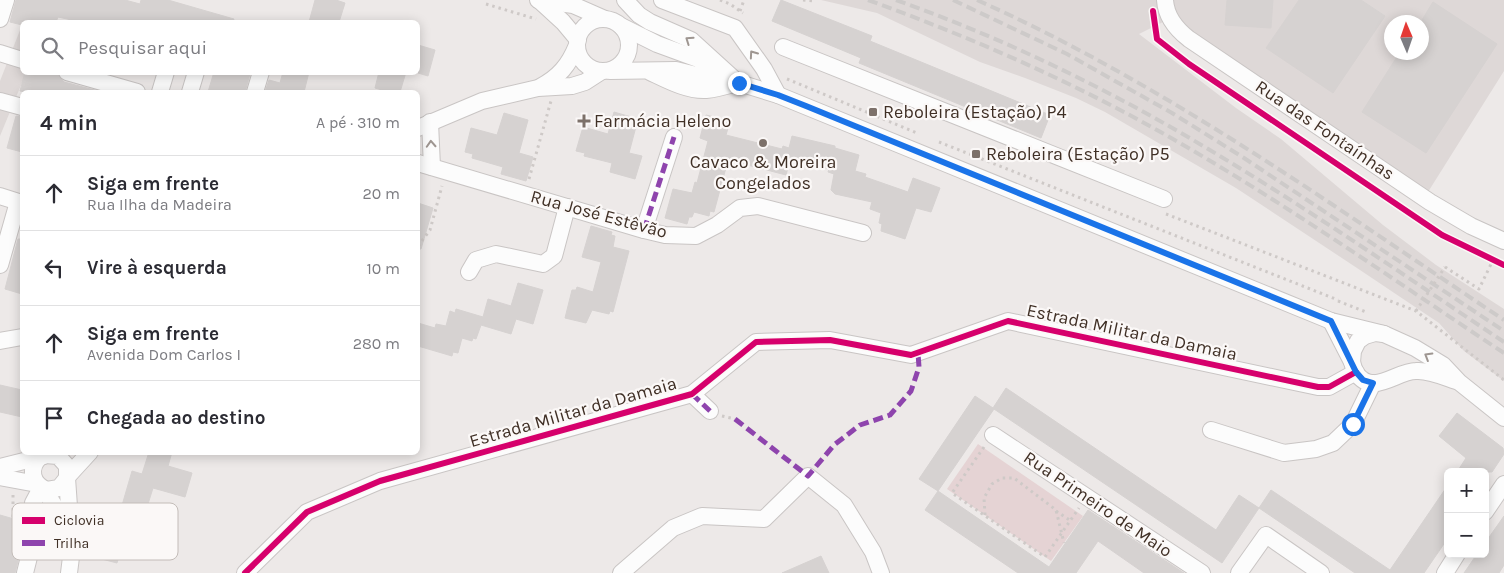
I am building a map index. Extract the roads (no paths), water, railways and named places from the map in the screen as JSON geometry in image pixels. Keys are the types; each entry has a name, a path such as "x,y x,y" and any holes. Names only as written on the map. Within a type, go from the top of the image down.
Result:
{"street":[{"path":"539,0 573,4 657,44 698,60 723,78"},
{"path":"539,0 563,22 577,43 582,60 594,70 676,70 696,75 723,78 778,95 1331,321 1388,336 1416,348 1443,365 1459,382 1504,418"},
{"path":"611,21 617,6 625,0 639,15 650,22 691,40 739,83"},
{"path":"662,0 735,28 764,69 778,95"},
{"name":"Rua das Fontaínhas","path":"1165,0 1167,13 1174,25 1189,39 1430,202 1471,226 1504,241"},
{"path":"538,88 556,78 564,70 570,62 584,27 590,23 611,21"},
{"path":"432,167 424,125 482,102 538,88 572,86 586,82 617,67 628,55 629,39 611,21"},
{"path":"782,47 1164,199"},
{"path":"0,53 20,59"},
{"path":"646,71 670,82 694,89 704,90 739,83"},
{"path":"78,75 130,90"},
{"path":"161,90 165,75"},
{"path":"191,90 195,75"},
{"path":"256,90 259,75"},
{"path":"0,101 20,106"},
{"path":"644,230 674,138"},
{"name":"Rua José Estêvão","path":"432,167 666,235 696,236 717,225 740,208 758,206 863,233"},
{"path":"0,196 20,202 0,265"},
{"path":"469,272 476,260 496,254 543,264 554,256 567,207"},
{"name":"Estrada Militar da Damaia","path":"245,573 307,512 380,481 692,394 756,342 830,340 912,355 1008,321 1318,387 1329,387 1354,367"},
{"path":"1331,321 1354,367 1363,380 1383,383 1405,373 1423,371 1459,382"},
{"path":"1354,367 1353,351 1358,341 1374,333 1388,336 1399,345 1402,354 1402,363 1392,379"},
{"path":"0,341 20,337"},
{"path":"1212,430 1284,453 1316,449 1333,443 1353,424 1373,383"},
{"path":"692,394 716,413"},
{"name":"Rua Primeiro de Maio","path":"993,434 1202,573"},
{"path":"45,455 33,467 33,478 52,503"},
{"path":"0,467 45,455 58,456 64,460 67,466 69,503"},
{"path":"0,477 54,490 60,488 87,455"},
{"path":"621,573 673,528 702,516 764,519 808,476 844,506 872,552 881,573"},
{"path":"1489,506 1504,484"},
{"path":"33,503 41,487"},
{"path":"1239,573 1266,535 1321,573"},
{"path":"1445,573 1454,558"},
{"path":"24,573 28,560"},
{"path":"69,573 71,560"}],"railway":[{"path":"868,0 981,44 1092,95 1128,114 1208,159 1336,240 1504,353"},
{"path":"896,0 1034,56 1101,89 1167,125 1295,203 1504,342"},
{"path":"953,0 1067,54 1172,113 1244,158 1504,331"},
{"path":"977,0 1047,33 1115,69 1181,108 1312,191 1504,320"}],"place":[{"name":"Reboleira (Estação) P4","path":"873,112"},
{"name":"Farmácia Heleno","path":"584,121"},
{"name":"Cavaco & Moreira Congelados","path":"763,143"},
{"name":"Reboleira (Estação) P5","path":"976,154"}]}
